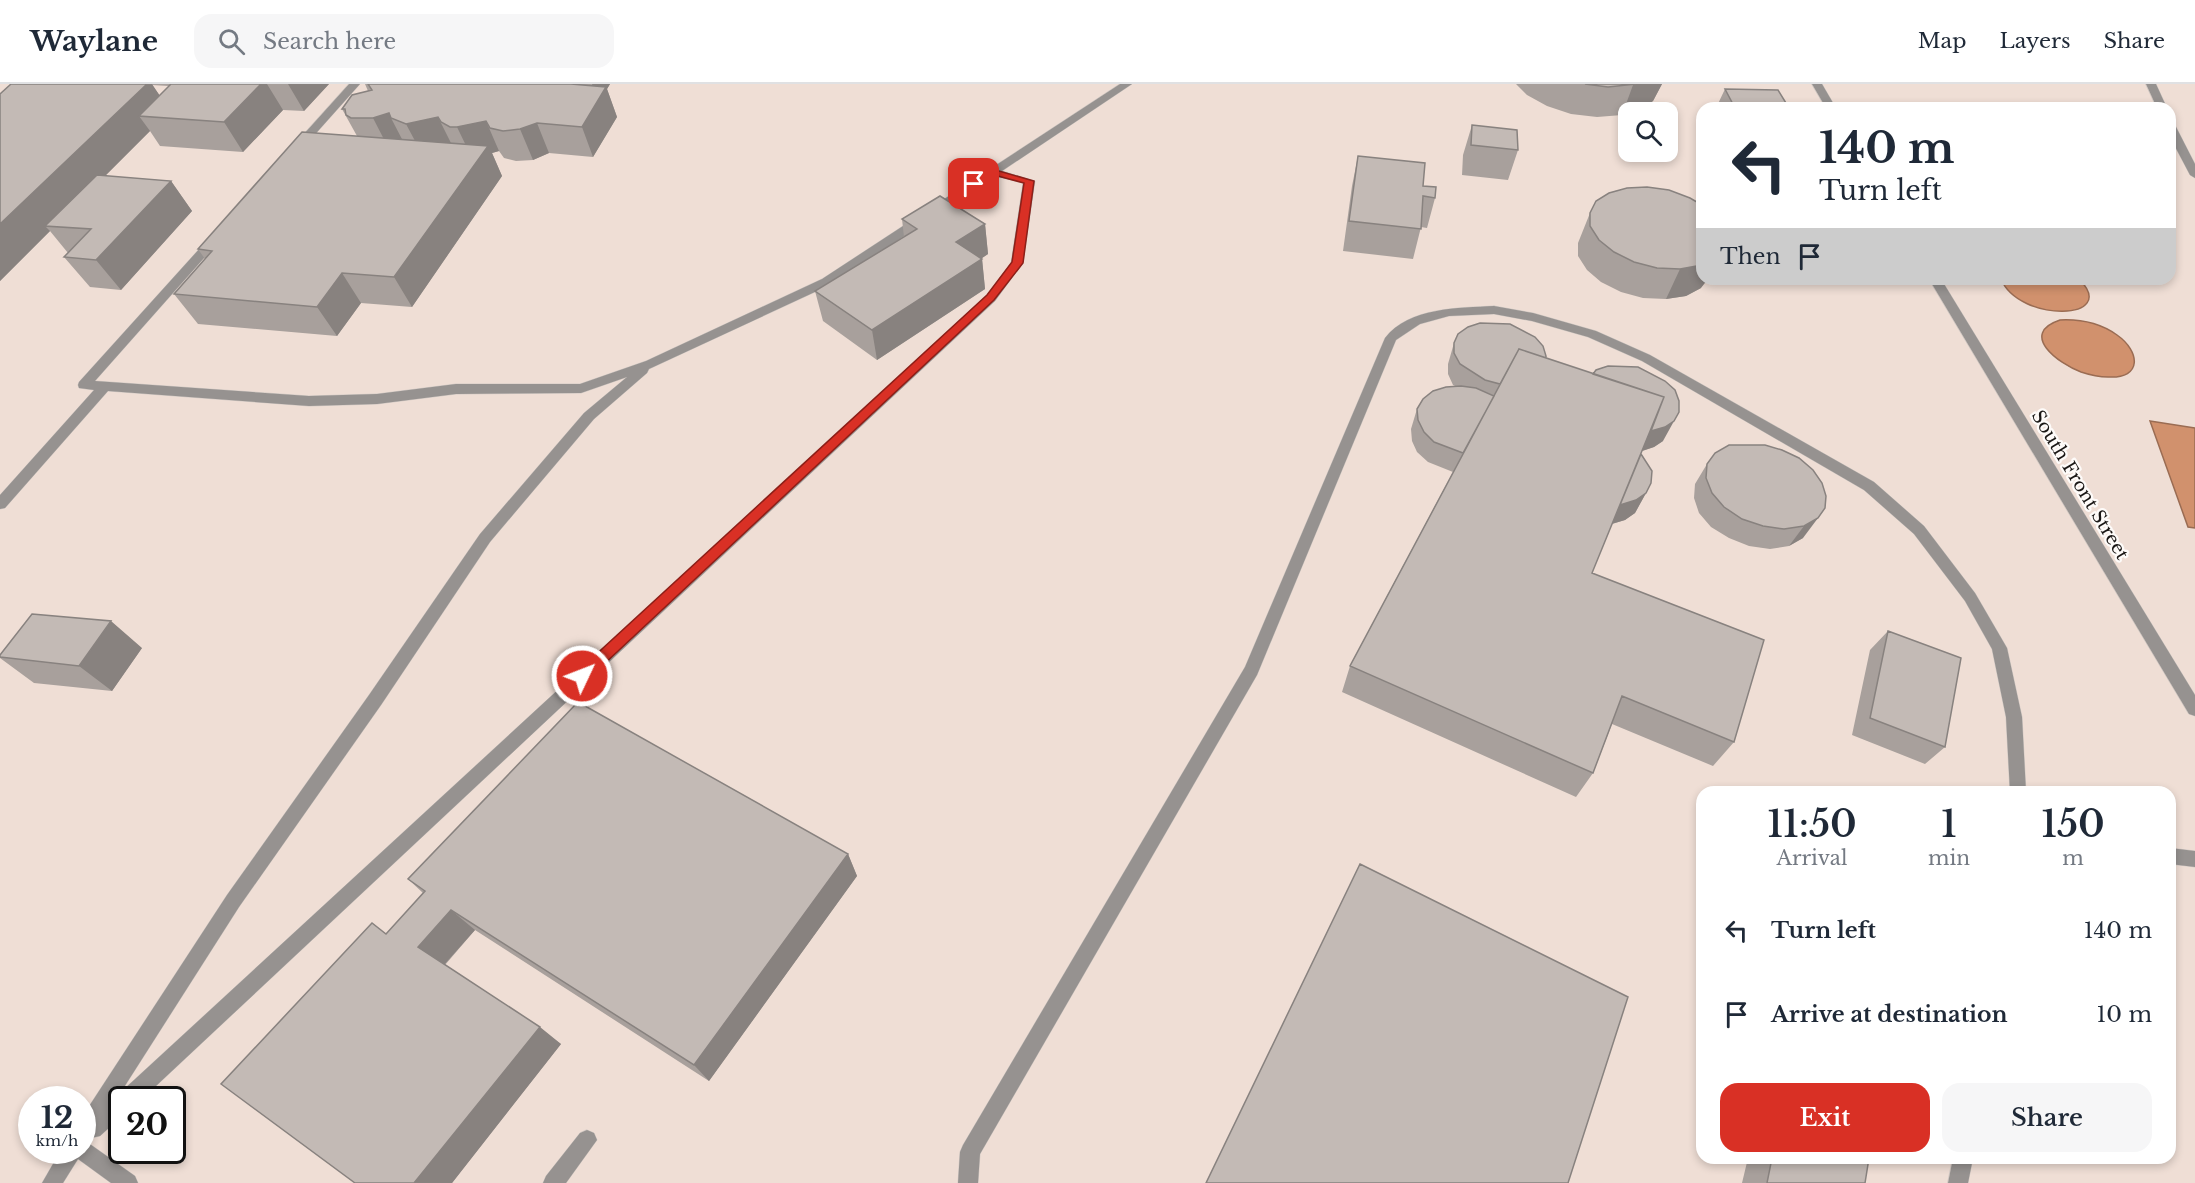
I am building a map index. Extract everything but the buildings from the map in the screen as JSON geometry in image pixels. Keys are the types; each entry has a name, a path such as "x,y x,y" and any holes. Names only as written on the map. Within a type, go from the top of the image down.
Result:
{"street":[{"path":"292,154 355,84"},
{"path":"221,233 84,386 309,401 377,399 456,389 581,388 650,364 826,282 1127,84"},
{"path":"1817,84 1828,102"},
{"path":"2151,84 2159,102"},
{"path":"2176,137 2195,175"},
{"path":"141,1086 991,298 1017,263 1029,181 992,172"},
{"name":"South Front Street","path":"1939,285 2195,709"},
{"path":"969,1183 970,1152 1252,670 1391,338 1416,321 1449,312 1494,310 1533,317 1592,334 1646,358 1869,486 1919,530 1970,597 1999,648 2014,717 2018,786"},
{"path":"96,1116 232,901 375,700 485,538 589,416 650,364"},
{"path":"0,504 104,387"},
{"path":"2176,857 2195,859"},
{"path":"96,1126 108,1115"},
{"path":"553,1183 587,1140"},
{"path":"96,1160 129,1183"},
{"path":"52,1183 64,1164"},
{"path":"1958,1183 1962,1164"}],"shaded area":[{"path":"0,84 2195,84 2195,1183 0,1183"},
{"path":"2005,285 2083,285 2088,293 2087,303 2078,309 2062,311 2045,309 2027,303 2011,293"},
{"path":"2060,320 2090,323 2104,327 2117,335 2130,349 2134,363 2132,369 2127,374 2101,377 2072,368 2054,356 2046,348 2042,340 2042,333 2048,326"},
{"path":"2150,421 2195,428 2195,528 2188,527"}],"route":[{"path":"582,676 991,298 1017,263 1029,181 992,172 974,184"}]}
